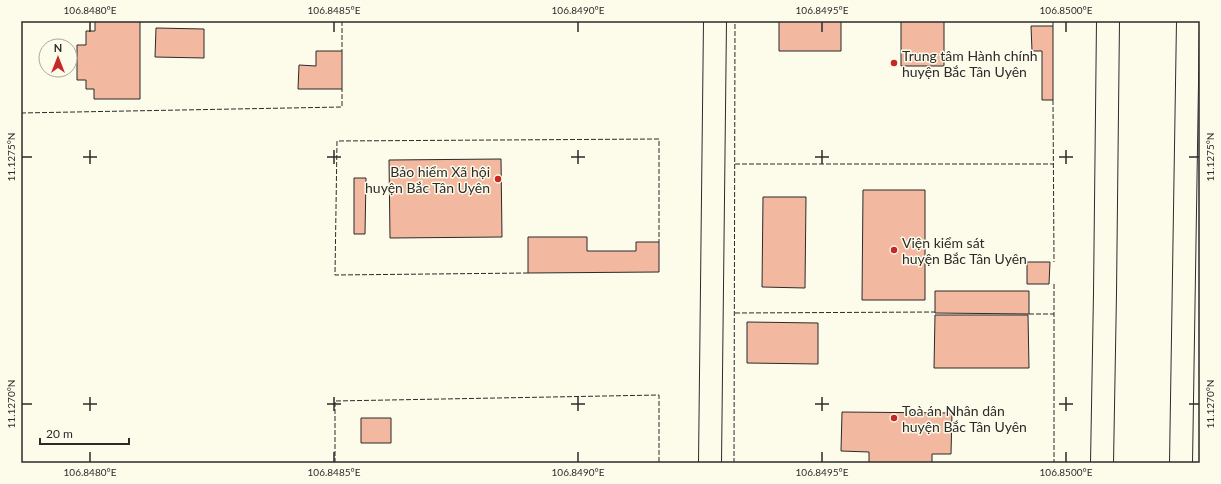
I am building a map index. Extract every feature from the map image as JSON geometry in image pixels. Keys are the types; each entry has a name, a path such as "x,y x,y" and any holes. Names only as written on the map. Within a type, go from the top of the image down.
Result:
{"street":[{"path":"710,463 715,21"},
{"path":"1102,463 1106,293 1108,21"},
{"path":"1181,463 1188,21"}],"building":[{"path":"95,21 140,21 140,99 94,99 94,89 86,89 86,80 77,80 78,45 86,45 86,31 95,31"},
{"path":"779,21 841,21 841,51 779,51"},
{"path":"901,21 944,21 944,66 901,66"},
{"path":"1031,26 1053,26 1053,100 1042,100 1042,51 1032,51"},
{"path":"156,28 204,29 204,58 155,57"},
{"path":"316,51 342,51 342,89 298,89 299,65 316,66"},
{"path":"501,159 502,237 390,238 389,160"},
{"path":"354,178 366,178 365,234 354,234"},
{"path":"863,190 925,190 925,300 862,300"},
{"path":"763,197 806,197 805,288 762,287"},
{"path":"528,237 587,237 587,251 636,251 636,242 659,242 659,272 528,273"},
{"path":"1027,262 1050,262 1049,284 1027,284"},
{"path":"935,291 1029,291 1029,314 935,313"},
{"path":"935,315 1028,315 1029,368 934,368"},
{"path":"747,322 818,323 818,364 747,363"},
{"path":"842,412 952,413 951,454 932,454 932,463 869,463 869,452 841,451"},
{"path":"361,418 391,418 391,443 361,443"}],"fence":[{"path":"342,21 342,51"},
{"path":"734,463 735,21"},
{"path":"1053,21 1053,26"},
{"path":"21,113 342,107 342,89"},
{"path":"1053,100 1054,262"},
{"path":"528,273 335,275 337,141 659,139 659,242"},
{"path":"735,164 1054,164"},
{"path":"1054,284 1054,463"},
{"path":"735,313 935,312"},
{"path":"1029,314 1054,314"},
{"path":"335,463 335,401 659,395 659,463"}],"place":[{"name":"Trung tâm Hành chính huyện Bắc Tân Uyên","path":"894,63"},
{"name":"Bảo hiểm Xã hội huyện Bắc Tân Uyên","path":"498,179"},
{"name":"Viện kiểm sát huyện Bắc Tân Uyên","path":"894,250"},
{"name":"Toà án Nhân dân huyện Bắc Tân Uyên","path":"894,418"}]}
